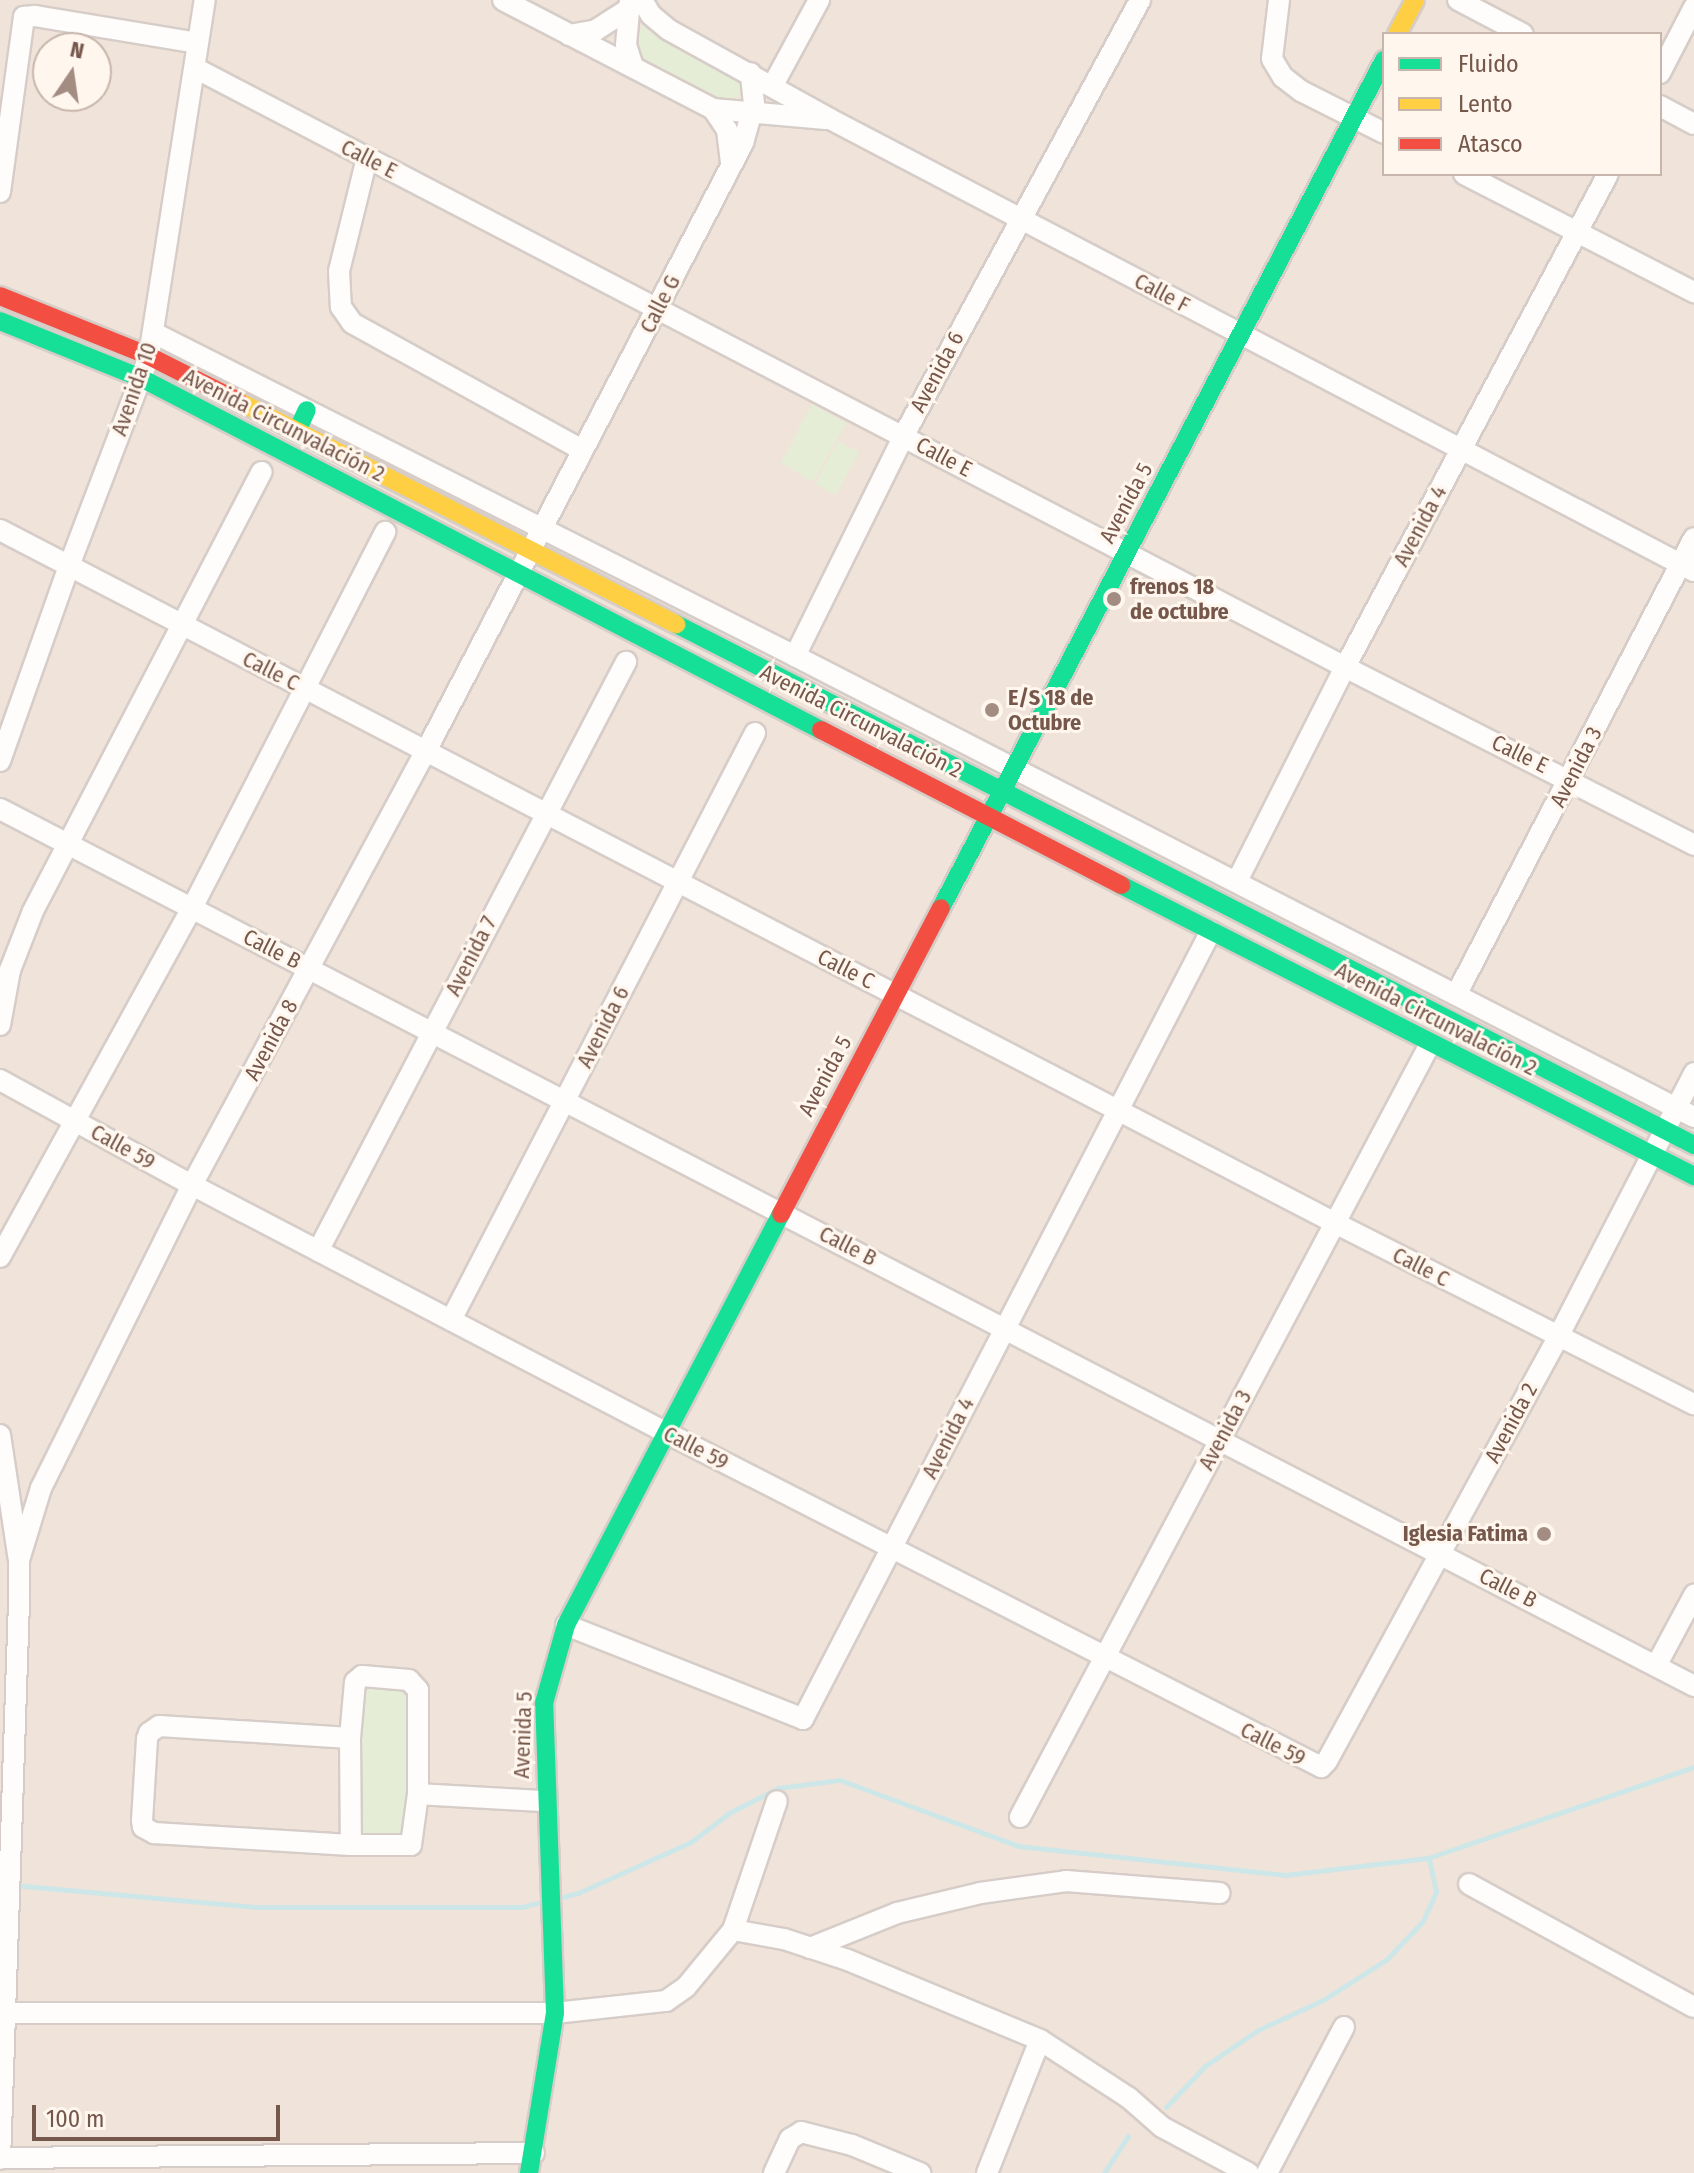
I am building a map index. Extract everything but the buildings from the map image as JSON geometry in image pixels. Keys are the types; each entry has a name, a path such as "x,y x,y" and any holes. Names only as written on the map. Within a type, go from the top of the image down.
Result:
{"main road":[{"path":"1398,32 1415,0"},
{"name":"Avenida 5","path":"532,2163 555,2013 545,1801 544,1703 566,1625 1382,64"},
{"name":"Avenida Circunvalación 2","path":"0,296 149,356 1694,1145"},
{"name":"Avenida Circunvalación 2","path":"0,321 141,378 1430,1044 1694,1176"},
{"path":"297,431 307,410"},
{"path":"812,694 825,672"},
{"path":"1140,862 1151,841"},
{"path":"1303,945 1315,923"}],"street":[{"name":"Avenida 10","path":"0,761 69,566 149,356 205,0"},
{"path":"503,0 713,109 830,119"},
{"path":"773,85 819,0"},
{"name":"Avenida 6","path":"795,656 904,435 1140,0"},
{"path":"1279,0 1272,59 1283,77 1301,91 1382,132"},
{"path":"1458,0 1519,32"},
{"path":"569,35 596,30 633,3"},
{"path":"633,3 626,45 633,67"},
{"name":"Calle F","path":"633,3 669,30 830,119 1687,567"},
{"path":"1662,69 1694,7"},
{"path":"0,192 24,17 35,16 198,43"},
{"name":"Calle E","path":"195,68 1345,667 1571,779 1694,845"},
{"name":"Calle G","path":"543,529 731,166 752,114 751,73"},
{"path":"1662,107 1694,124"},
{"path":"713,109 727,130 731,166"},
{"path":"367,158 339,271 341,307 352,323 582,450"},
{"path":"1468,176 1694,292"},
{"name":"Avenida 4","path":"1237,881 1345,667 1607,176"},
{"path":"154,333 795,656 1014,771 1237,881 1685,1112"},
{"path":"0,1025 10,970 22,934 262,472"},
{"name":"Avenida 8","path":"19,1560 41,1488 192,1185 543,529"},
{"name":"Calle C","path":"0,530 1335,1223 1694,1404"},
{"path":"0,1257 192,908 385,532"},
{"name":"Avenida 3","path":"1456,995 1687,567 1694,538"},
{"name":"Avenida 7","path":"318,1251 626,662"},
{"name":"Avenida 6","path":"451,1320 755,733"},
{"name":"Calle B","path":"0,809 1006,1327 1694,1686"},
{"name":"Avenida 4","path":"566,1625 803,1719 1211,931"},
{"name":"Avenida 3","path":"1020,1817 1430,1044"},
{"name":"Avenida 2","path":"1321,1767 1558,1337 1664,1130 1685,1112 1694,1073"},
{"name":"Calle 59","path":"0,1080 192,1185 665,1432 1321,1767"},
{"path":"0,1435 8,1484 6,1510 19,1560 5,1852 0,2159 532,2163"},
{"path":"8,1484 41,1488"},
{"path":"1656,1666 1694,1595"},
{"path":"350,1738 159,1726 149,1733 147,1739 142,1820 148,1831 351,1845 411,1845 418,1794 418,1690 405,1679 357,1678 350,1738 351,1845"},
{"path":"418,1794 545,1801"},
{"path":"3,2014 555,2013 666,2001 686,1987 733,1930 777,1801"},
{"path":"810,1948 897,1913 980,1893 1052,1883 1220,1893"},
{"path":"1469,1884 1694,2007"},
{"path":"733,1930 848,1960 1040,2040 1129,2098 1162,2127 1248,2173"},
{"path":"1267,2173 1344,2027"},
{"path":"987,2173 1040,2040"},
{"path":"774,2173 790,2139 801,2132 852,2145 920,2173"}],"shaded area":[{"path":"0,0 1694,0 1694,2173 0,2173"}],"green space":[{"path":"642,24 750,81 730,107 634,59"},
{"path":"812,404 846,423 813,482 781,463"},
{"path":"838,441 859,452 836,495 815,484"},
{"path":"360,1685 410,1689 408,1843 358,1841"}],"waterway":[{"path":"559,1898 578,1893 691,1842 729,1813 778,1788 840,1780 1018,1846 1285,1875 1428,1858 1694,1767"},
{"path":"1166,2107 1205,2066 1258,2030 1323,2000 1387,1959 1423,1921 1436,1892 1429,1858"},
{"path":"13,1885 256,1907 522,1907 541,1902"},
{"path":"1104,2173 1128,2136"}],"traffic: fast":[{"path":"941,908 1382,64"},
{"path":"0,321 141,378 821,730"},
{"path":"297,431 307,410"},
{"path":"676,624 1694,1145"},
{"path":"1121,885 1694,1176"},
{"path":"529,2173 555,2013 544,1703 566,1625 781,1214"}],"traffic: slow":[{"path":"1398,32 1415,0"},
{"path":"238,401 676,624"}],"traffic: jam":[{"path":"0,296 149,356 238,401"},
{"path":"821,730 1121,885"},
{"path":"781,1214 941,908"}],"place":[{"name":"frenos 18 de octubre","path":"1114,599"},
{"name":"E/S 18 de Octubre","path":"992,710"},
{"name":"Iglesia Fatima","path":"1544,1534"}]}
